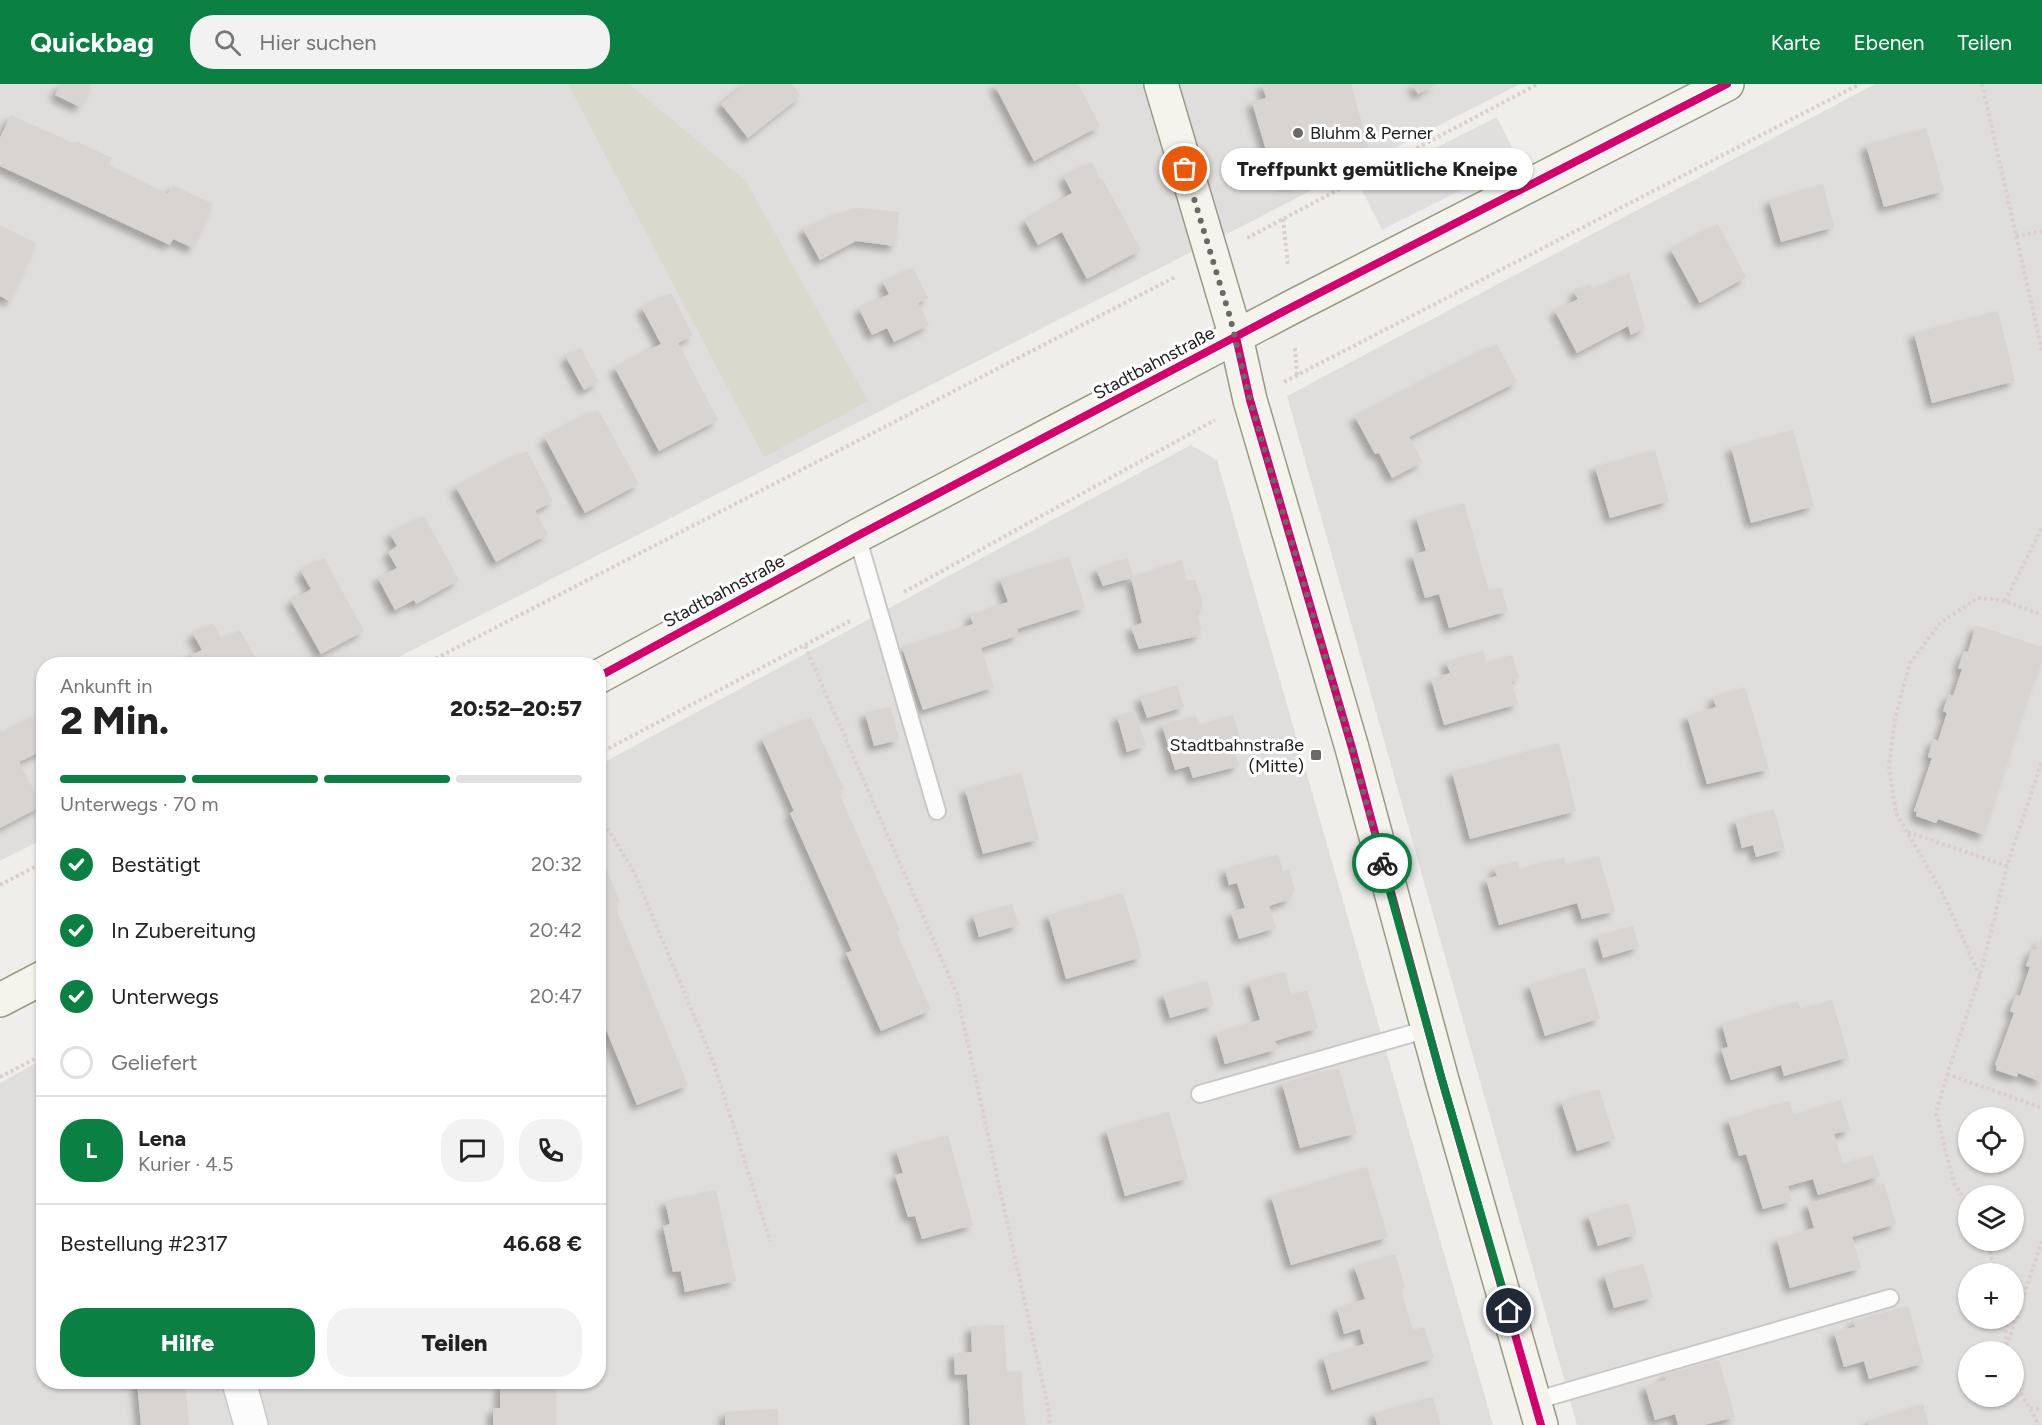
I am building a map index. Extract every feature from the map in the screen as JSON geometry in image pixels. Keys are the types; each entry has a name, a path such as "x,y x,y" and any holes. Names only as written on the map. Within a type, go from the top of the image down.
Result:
{"street":[{"path":"1161,84 1236,337 1250,400 1352,748 1428,1029 1538,1413"},
{"name":"Stadtbahnstraße","path":"606,672 857,536 1236,337 1727,84"},
{"path":"0,1000 36,981"},
{"path":"241,1389 251,1425"}],"lane":[{"path":"857,536 938,811"},
{"path":"1200,1094 1428,1029"},
{"path":"1538,1413 1890,1298"}],"path":[{"path":"439,657 1213,257 1536,84"},
{"path":"1982,84 2042,351"},
{"path":"2016,236 2042,231"},
{"path":"2005,601 2042,528"},
{"path":"1980,976 1942,892 1896,813 1889,767 1895,718 1910,663 1940,623 1978,598 2005,601 2042,615"},
{"path":"805,646 957,994 1050,1425"},
{"path":"1958,1190 1954,1183 1936,1113 1980,976 2007,866 2042,761"},
{"path":"606,826 633,870 713,1061 770,1241"},
{"path":"1907,832 2007,866"},
{"path":"0,885 36,866"},
{"path":"0,1077 36,1058"},
{"path":"1947,1074 2042,1108"},
{"path":"2009,1341 2042,1241"},
{"path":"2024,1398 2038,1425"},
{"path":"2030,1408 2042,1410"}],"shaded area":[{"path":"0,84 1520,84 399,657 36,657 36,843 0,861"},
{"path":"568,84 629,84 746,181 868,401 764,457"},
{"path":"1875,84 2042,84 2042,1425 1577,1425 1287,396"},
{"path":"1497,117 1519,161 1382,230 1360,186"},
{"path":"1191,445 1217,460 1493,1425 0,1425 0,1083 36,1063 36,1389 606,1389 606,761"}],"building":[{"path":"61,84 92,84 80,107 55,95"},
{"path":"746,84 792,84 801,96 748,138 721,104"},
{"path":"994,84 1078,84 1100,126 1034,161"},
{"path":"1262,84 1351,84 1368,146 1299,182 1283,182 1272,171 1252,102 1266,98"},
{"path":"1412,84 1437,84 1418,94"},
{"path":"11,115 112,158 109,165 168,194 173,185 213,204 193,248 173,239 170,245 0,166 0,138"},
{"path":"1926,128 1944,191 1884,207 1866,145"},
{"path":"1092,162 1141,250 1087,279 1062,232 1038,245 1025,221 1072,193 1064,177"},
{"path":"1823,184 1834,227 1781,242 1769,200"},
{"path":"860,208 899,212 895,246 856,241 820,260 803,229 839,213"},
{"path":"1718,224 1746,277 1700,303 1671,250"},
{"path":"0,225 36,243 10,301 0,296"},
{"path":"913,268 928,298 918,303 929,325 894,342 887,328 872,335 859,309 889,294 883,282"},
{"path":"1629,273 1645,328 1631,335 1628,326 1577,353 1555,311 1578,299 1574,292 1590,284 1594,290"},
{"path":"671,293 693,335 678,343 718,420 659,451 615,368 661,344 642,308"},
{"path":"1998,311 2015,381 1932,403 1914,333"},
{"path":"1497,344 1517,382 1409,437 1423,462 1392,478 1379,453 1375,454 1355,417"},
{"path":"581,348 599,382 584,390 566,357"},
{"path":"598,409 639,484 585,513 545,438"},
{"path":"1793,430 1814,506 1751,523 1731,447"},
{"path":"1655,450 1669,501 1610,518 1595,467"},
{"path":"527,451 553,501 535,511 548,534 496,562 456,487"},
{"path":"1464,503 1489,591 1501,587 1508,611 1449,628 1439,594 1425,598 1412,555 1426,551 1416,517"},
{"path":"424,516 459,580 416,604 414,600 395,610 378,578 397,568 388,552 397,546 390,534"},
{"path":"1069,557 1085,607 1017,629 1019,635 981,648 994,687 923,710 902,647 973,624 970,615 1008,602 1000,579"},
{"path":"324,558 364,631 321,654 291,601 311,589 301,571"},
{"path":"1127,558 1134,577 1182,560 1186,580 1195,580 1202,600 1202,607 1196,613 1201,627 1199,636 1139,649 1131,627 1142,623 1131,578 1103,586 1096,569"},
{"path":"213,623 222,639 240,630 255,657 192,657 191,655 202,650 193,634"},
{"path":"1976,625 2042,647 2042,661 1984,835 1938,819 1936,823 1916,816 1917,812 1914,811 1932,758 1928,757 1933,739 1938,741 1947,713 1943,711 1949,694 1953,696 1962,669 1958,668 1964,651 1968,652"},
{"path":"1483,651 1487,662 1512,655 1519,678 1511,681 1518,704 1444,725 1431,679 1450,673 1446,662"},
{"path":"1177,685 1184,707 1147,718 1140,697"},
{"path":"1745,687 1769,769 1707,784 1687,716 1716,707 1713,697"},
{"path":"891,707 899,740 874,746 865,713"},
{"path":"1135,711 1146,746 1127,752 1117,716"},
{"path":"1233,715 1241,741 1232,744 1239,766 1193,778 1189,766 1175,770 1162,725 1196,716 1198,725"},
{"path":"36,716 36,754 19,762 36,795 36,809 0,828 0,728 3,733"},
{"path":"811,717 844,789 838,791 900,930 896,931 931,1010 881,1031 846,953 852,951 790,813 794,811 762,739"},
{"path":"1559,743 1576,811 1470,839 1452,772"},
{"path":"1021,773 1039,839 983,854 965,789"},
{"path":"1774,809 1785,849 1756,857 1753,845 1742,848 1735,820"},
{"path":"1278,854 1283,871 1289,869 1295,891 1289,893 1291,899 1269,906 1276,928 1239,939 1231,912 1245,908 1237,883 1229,885 1225,869"},
{"path":"1599,856 1615,911 1582,919 1577,903 1499,925 1486,879 1497,876 1494,868 1517,861 1520,869 1564,857 1566,865"},
{"path":"606,868 620,902 614,904 688,1085 637,1105 606,1029"},
{"path":"1123,893 1142,957 1066,979 1048,915"},
{"path":"1012,904 1019,925 979,937 973,915"},
{"path":"1633,926 1639,947 1603,958 1597,936"},
{"path":"2042,935 2042,1082 2018,1073 2017,1077 1996,1070 1995,1065 2014,1013 2010,1011 2016,995 2020,996 2030,967 2026,966 2032,949 2036,950"},
{"path":"1585,968 1600,1018 1545,1036 1529,985"},
{"path":"1285,972 1291,995 1307,990 1318,1028 1275,1041 1278,1049 1225,1064 1216,1033 1260,1020 1249,982"},
{"path":"1207,981 1214,1005 1170,1018 1163,994"},
{"path":"1832,1000 1849,1057 1784,1076 1781,1065 1731,1080 1721,1049 1728,1047 1722,1024 1798,1001 1801,1009"},
{"path":"1339,1068 1357,1133 1300,1148 1282,1083"},
{"path":"1599,1089 1615,1139 1577,1151 1561,1101"},
{"path":"1841,1100 1850,1130 1834,1134 1843,1164 1873,1155 1880,1176 1818,1195 1813,1179 1788,1186 1792,1201 1763,1209 1746,1154 1739,1156 1728,1119 1789,1101 1794,1115"},
{"path":"1169,1112 1188,1178 1125,1196 1106,1130"},
{"path":"948,1135 973,1225 922,1239 915,1216 908,1217 895,1175 903,1173 896,1150"},
{"path":"1367,1167 1388,1237 1291,1265 1271,1196"},
{"path":"1884,1183 1896,1224 1852,1237 1861,1268 1790,1288 1777,1239 1814,1228 1807,1204"},
{"path":"716,1190 736,1281 685,1292 681,1271 673,1272 663,1226 670,1224 665,1201"},
{"path":"1628,1203 1637,1234 1598,1246 1588,1215"},
{"path":"1395,1254 1405,1287 1400,1288 1413,1330 1424,1327 1434,1358 1332,1390 1323,1357 1364,1344 1360,1329 1344,1334 1337,1308 1365,1299 1354,1266"},
{"path":"1643,1264 1653,1297 1614,1308 1604,1275"},
{"path":"1908,1306 1924,1363 1869,1379 1864,1361 1844,1367 1834,1332 1855,1327 1853,1321"},
{"path":"1004,1325 1007,1372 1021,1371 1025,1425 970,1425 967,1374 955,1375 954,1353 972,1352 971,1326"},
{"path":"1719,1360 1735,1417 1704,1425 1678,1425 1675,1414 1655,1420 1645,1386 1666,1380 1664,1375"},
{"path":"138,1389 186,1389 189,1425 141,1425"},
{"path":"500,1389 556,1389 556,1425 493,1425 493,1408 500,1408"},
{"path":"1433,1397 1441,1425 1377,1425 1374,1413"},
{"path":"1923,1404 1929,1425 1869,1425 1868,1421"},
{"path":"778,1409 778,1425 725,1425 725,1412"}],"cycle path":[{"path":"606,673 857,536 1292,307 1727,84"},
{"path":"1236,337 1250,400 1352,748 1442,1080 1541,1425"}],"way so far":[{"path":"1185,169 1236,337 1250,400 1352,748 1382,863"}],"place":[{"name":"Bluhm & Perner","path":"1298,133"},
{"name":"Treffpunkt gemütliche Kneipe","path":"1185,169"},
{"name":"Stadtbahnstraße (Mitte)","path":"1316,755"}],"route":[{"path":"1382,863 1509,1311"}]}
